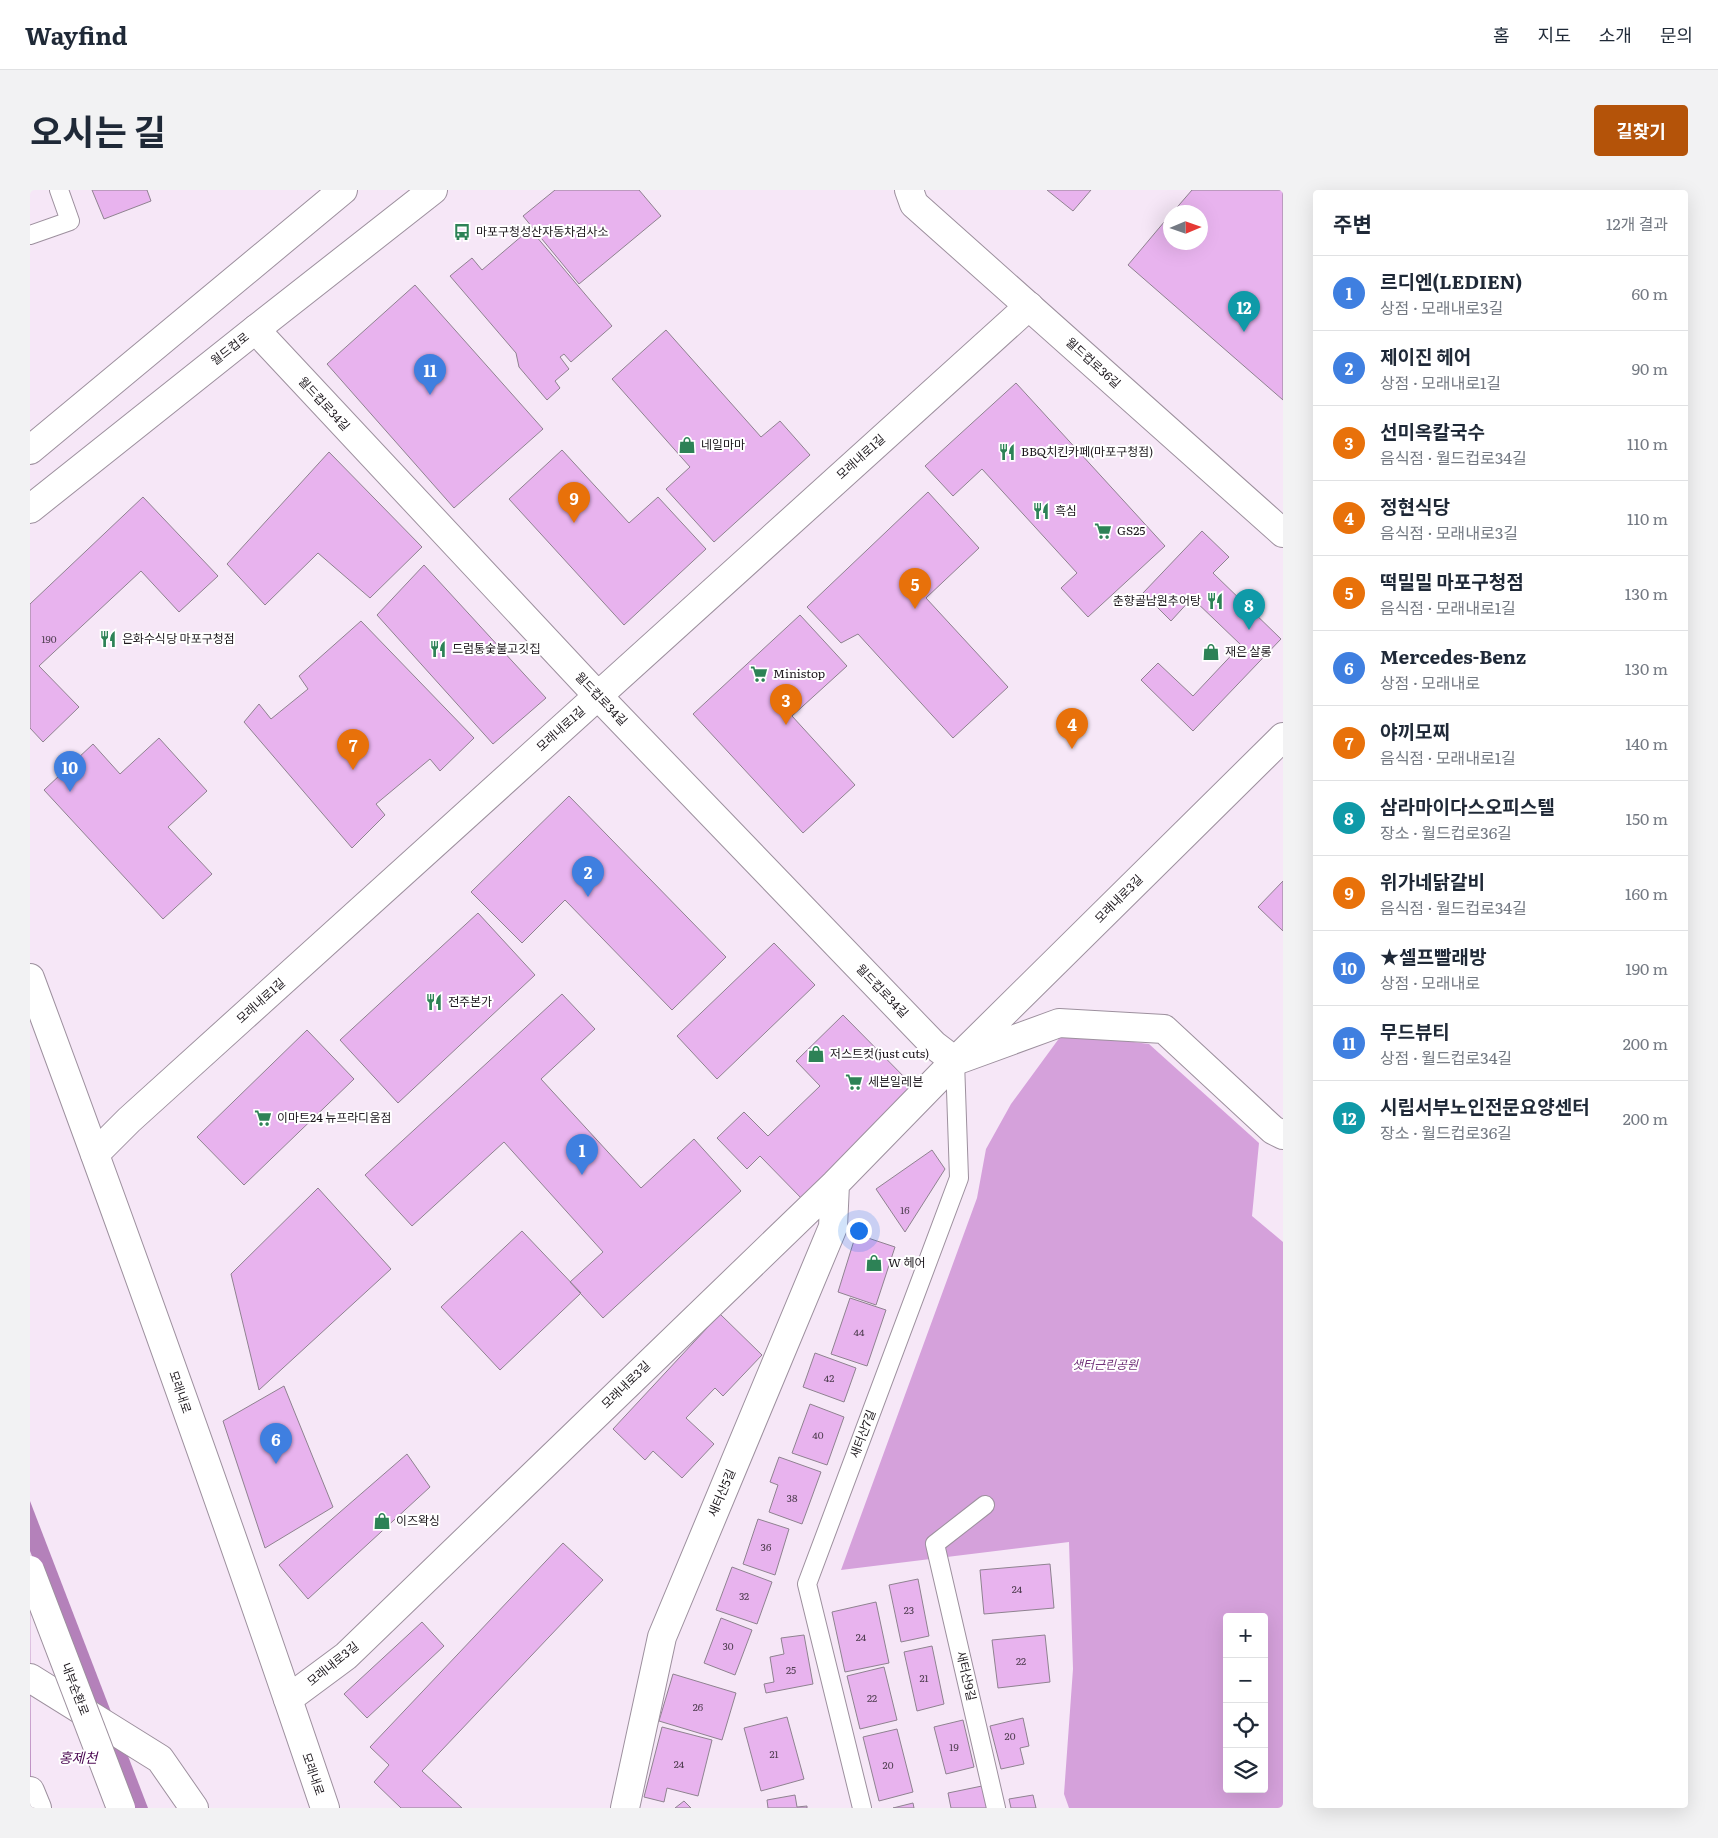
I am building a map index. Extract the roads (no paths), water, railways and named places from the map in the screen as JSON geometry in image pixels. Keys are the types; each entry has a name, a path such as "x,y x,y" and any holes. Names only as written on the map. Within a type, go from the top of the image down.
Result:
{"main road":[{"path":"30,450 343,190"},
{"name":"월드컵로","path":"30,510 432,190"},
{"name":"월드컵로36길","path":"909,190 914,204 1283,533"},
{"name":"모래내로1길","path":"95,1154 129,1120 1029,306"},
{"name":"월드컵로34길","path":"256,329 272,349 598,696 934,1045 955,1061"},
{"name":"모래내로3길","path":"288,1699 346,1656 835,1184 955,1061 1283,737"},
{"name":"모래내로","path":"30,978 95,1154 325,1808"},
{"name":"모래내로3길","path":"955,1061 1059,1023 1164,1029 1273,1130 1283,1135"},
{"name":"새터산5길","path":"625,1808 662,1637 833,1227 835,1184"},
{"name":"내부순환로","path":"30,1570 120,1808"},
{"path":"30,1678 160,1759 194,1808"},
{"path":"30,1791 37,1808"}],"lane":[{"path":"30,235 70,221 59,190"},
{"name":"새터산7길","path":"862,1808 807,1584 960,1178 955,1061"},
{"name":"새터산9길","path":"985,1505 936,1544 996,1808"}],"water":[{"name":"홍제천","path":"30,1501 148,1808 34,1808 30,1798"}],"place":[{"name":"마포구청성산자동차검사소","path":"462,232"},
{"name":"시립서부노인전문요양센터","path":"1244,332"},
{"name":"무드뷰티","path":"430,395"},
{"name":"네일마마","path":"687,445"},
{"name":"BBQ치킨카페(마포구청점)","path":"1007,452"},
{"name":"흑심","path":"1041,511"},
{"name":"위가네닭갈비","path":"574,523"},
{"name":"GS25","path":"1103,531"},
{"name":"춘향골남원추어탕","path":"1215,601"},
{"name":"떡밀밀 마포구청점","path":"915,609"},
{"name":"삼라마이다스오피스텔","path":"1249,630"},
{"name":"은화수식당 마포구청점","path":"108,639"},
{"name":"드럼통숯불고깃집","path":"438,649"},
{"name":"재은 살롱","path":"1211,652"},
{"name":"Ministop","path":"759,674"},
{"name":"선미옥칼국수","path":"786,725"},
{"name":"정현식당","path":"1072,749"},
{"name":"야끼모찌","path":"353,770"},
{"name":"★셀프빨래방","path":"70,792"},
{"name":"제이진 헤어","path":"588,897"},
{"name":"전주본가","path":"434,1002"},
{"name":"저스트컷(just cuts)","path":"816,1054"},
{"name":"세븐일레븐","path":"854,1082"},
{"name":"이마트24 뉴프라디움점","path":"263,1118"},
{"name":"르디엔(LEDIEN)","path":"582,1175"},
{"name":"W 헤어","path":"874,1263"},
{"name":"Mercedes-Benz","path":"276,1464"},
{"name":"이즈왁싱","path":"382,1521"}],"park label":[{"name":"샛터근린공원","path":"1105,1365"}]}
